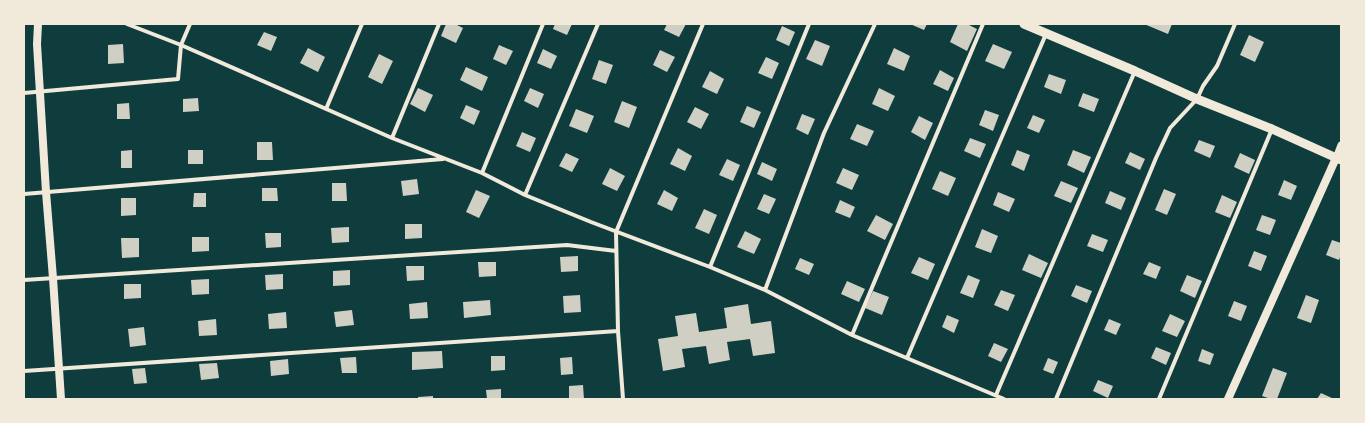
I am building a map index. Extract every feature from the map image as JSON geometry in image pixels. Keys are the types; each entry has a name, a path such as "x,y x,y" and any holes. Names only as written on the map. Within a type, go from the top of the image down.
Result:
{"main road":[{"path":"38,24 37,44 46,192 61,399"},
{"path":"1024,24 1197,99 1272,129 1338,159 1228,399"}],"street":[{"path":"127,24 181,45 392,138 482,173 526,195 765,290 852,335 1004,399"},
{"path":"24,93 178,79 181,45 190,24"},
{"path":"326,109 362,24"},
{"path":"392,138 439,24"},
{"path":"482,173 543,24"},
{"path":"526,195 598,24"},
{"path":"623,399 618,331 616,232 703,24"},
{"path":"710,267 809,24"},
{"path":"765,290 824,133 874,24"},
{"path":"852,335 983,24"},
{"path":"1056,399 1170,128 1197,99 1203,86 1217,66 1235,24"},
{"path":"907,358 1046,34"},
{"path":"996,396 1135,71"},
{"path":"1159,399 1272,129"},
{"path":"1338,159 1341,145"},
{"path":"24,194 446,159"},
{"path":"24,280 567,245 616,251"},
{"path":"24,371 618,331"}],"building":[{"path":"446,24 455,24 463,28 456,43 441,36"},
{"path":"555,24 572,24 567,35 553,29"},
{"path":"667,24 686,24 679,37 664,30"},
{"path":"910,24 927,24 924,30"},
{"path":"958,24 967,24 977,29 967,51 950,42"},
{"path":"1144,24 1172,24 1168,34"},
{"path":"782,26 795,32 789,46 776,40"},
{"path":"264,32 277,37 271,51 257,45"},
{"path":"1249,35 1264,42 1255,62 1240,55"},
{"path":"815,40 830,46 822,66 806,59"},
{"path":"123,44 124,63 108,64 108,45"},
{"path":"993,44 1012,52 1004,69 985,61"},
{"path":"499,45 513,51 506,65 493,59"},
{"path":"308,48 325,57 318,72 300,63"},
{"path":"894,48 910,56 904,71 887,64"},
{"path":"543,49 557,56 551,69 537,63"},
{"path":"660,50 675,57 667,72 653,65"},
{"path":"379,54 393,61 382,84 368,77"},
{"path":"766,57 779,63 772,79 758,73"},
{"path":"599,60 613,65 606,84 592,79"},
{"path":"466,67 488,77 482,91 460,80"},
{"path":"940,70 954,78 948,91 933,84"},
{"path":"710,71 724,79 717,94 702,87"},
{"path":"1049,74 1066,80 1061,94 1044,87"},
{"path":"418,88 433,95 425,112 410,104"},
{"path":"530,88 544,94 538,108 524,101"},
{"path":"879,88 895,96 888,111 872,104"},
{"path":"1083,93 1099,99 1094,112 1078,106"},
{"path":"198,98 199,111 183,112 183,99"},
{"path":"622,101 637,107 629,128 614,122"},
{"path":"129,103 130,119 117,119 117,104"},
{"path":"466,105 480,111 474,125 460,118"},
{"path":"747,106 761,112 754,128 740,122"},
{"path":"695,107 709,114 701,129 687,122"},
{"path":"576,109 594,116 587,133 569,126"},
{"path":"985,110 999,115 993,131 979,125"},
{"path":"802,114 815,119 808,135 796,129"},
{"path":"1033,115 1045,120 1039,133 1027,128"},
{"path":"919,116 933,123 925,140 911,132"},
{"path":"857,124 874,131 867,146 850,139"},
{"path":"522,132 536,138 530,152 516,146"},
{"path":"970,138 986,144 980,158 964,151"},
{"path":"1199,140 1215,146 1210,158 1194,151"},
{"path":"257,142 272,142 273,160 257,160"},
{"path":"678,148 692,156 685,171 670,164"},
{"path":"132,150 132,168 121,168 121,151"},
{"path":"188,150 203,150 203,164 188,164"},
{"path":"1017,150 1030,155 1024,171 1011,165"},
{"path":"1073,150 1091,157 1084,173 1067,165"},
{"path":"1130,152 1145,159 1140,170 1125,163"},
{"path":"566,153 579,159 572,172 559,166"},
{"path":"1240,153 1255,160 1249,174 1234,167"},
{"path":"727,159 740,165 733,181 719,175"},
{"path":"762,162 777,169 772,181 757,174"},
{"path":"610,168 625,176 617,191 602,184"},
{"path":"843,168 859,175 852,190 836,183"},
{"path":"940,171 956,178 948,196 932,189"},
{"path":"417,179 419,194 403,196 401,181"},
{"path":"1284,180 1297,186 1291,200 1278,195"},
{"path":"1061,181 1078,188 1071,203 1054,196"},
{"path":"332,183 346,183 347,201 332,201"},
{"path":"262,188 277,188 278,201 262,201"},
{"path":"1164,189 1176,194 1167,215 1155,210"},
{"path":"476,190 490,196 479,218 466,212"},
{"path":"664,190 678,198 672,211 657,204"},
{"path":"1110,191 1126,198 1121,210 1105,203"},
{"path":"998,192 1015,199 1009,212 993,205"},
{"path":"194,193 206,193 206,207 193,207"},
{"path":"764,194 776,199 769,214 757,209"},
{"path":"1222,195 1237,202 1230,218 1215,212"},
{"path":"121,198 136,198 136,215 121,216"},
{"path":"840,200 855,207 850,218 835,212"},
{"path":"704,209 717,215 709,234 695,228"},
{"path":"876,215 893,224 885,240 867,231"},
{"path":"1262,215 1276,220 1270,235 1256,230"},
{"path":"405,224 422,224 422,238 405,239"},
{"path":"349,227 349,242 332,243 331,228"},
{"path":"982,229 998,236 991,253 975,247"},
{"path":"745,231 761,239 754,254 737,247"},
{"path":"265,233 281,233 281,247 266,248"},
{"path":"1092,234 1108,240 1103,252 1087,246"},
{"path":"192,237 209,237 209,251 192,252"},
{"path":"121,238 139,238 139,257 122,258"},
{"path":"1332,240 1341,243 1341,255 1339,260 1326,255"},
{"path":"1254,251 1267,256 1261,271 1248,266"},
{"path":"1029,254 1048,263 1041,278 1022,270"},
{"path":"578,256 578,271 561,272 560,257"},
{"path":"919,257 935,264 928,280 911,273"},
{"path":"800,258 814,264 809,275 795,269"},
{"path":"478,262 496,262 496,276 479,277"},
{"path":"1149,262 1161,267 1156,279 1143,274"},
{"path":"406,266 424,266 424,280 407,281"},
{"path":"350,270 350,285 333,286 333,271"},
{"path":"283,274 283,289 266,290 265,275"},
{"path":"968,275 980,280 973,298 960,293"},
{"path":"1187,275 1202,281 1195,298 1180,291"},
{"path":"209,279 209,294 192,295 191,280"},
{"path":"847,281 865,289 859,302 841,294"},
{"path":"124,284 141,284 141,298 124,299"},
{"path":"1076,285 1092,291 1087,303 1071,296"},
{"path":"1001,290 1015,295 1008,311 994,305"},
{"path":"873,291 889,297 882,315 865,308"},
{"path":"580,295 581,312 564,313 563,296"},
{"path":"1306,295 1319,300 1311,323 1297,318"},
{"path":"490,300 491,315 464,318 463,302"},
{"path":"1234,301 1247,306 1241,321 1228,316"},
{"path":"427,302 428,318 410,319 409,304"},
{"path":"748,304 751,324 771,321 775,353 753,356 750,339 727,342 730,360 709,364 706,346 682,349 685,367 663,371 658,339 678,336 675,316 696,313 699,332 727,328 724,308"},
{"path":"352,310 354,325 336,327 334,312"},
{"path":"286,312 287,328 269,329 268,314"},
{"path":"1170,314 1185,321 1177,337 1162,331"},
{"path":"947,315 959,320 954,333 942,327"},
{"path":"216,319 217,335 199,336 198,321"},
{"path":"1109,319 1121,324 1116,335 1104,330"},
{"path":"144,327 146,345 130,347 128,329"},
{"path":"994,343 1008,349 1001,362 988,356"},
{"path":"1156,347 1171,353 1166,365 1151,358"},
{"path":"1202,349 1214,354 1210,365 1198,361"},
{"path":"442,351 443,368 412,370 412,352"},
{"path":"491,356 505,356 505,370 491,371"},
{"path":"356,357 357,373 342,373 340,358"},
{"path":"572,357 573,374 561,375 560,358"},
{"path":"1048,358 1058,362 1053,374 1043,370"},
{"path":"288,359 289,374 271,376 270,361"},
{"path":"217,363 219,378 201,380 199,364"},
{"path":"145,368 147,383 134,384 132,369"},
{"path":"1273,368 1287,373 1277,399 1262,396"},
{"path":"1098,380 1113,386 1108,398 1093,391"},
{"path":"583,385 584,399 569,399 569,386"},
{"path":"501,389 501,399 487,399 486,390"},
{"path":"1321,393 1334,399 1317,399"},
{"path":"433,396 433,399 418,399 418,397"}]}
